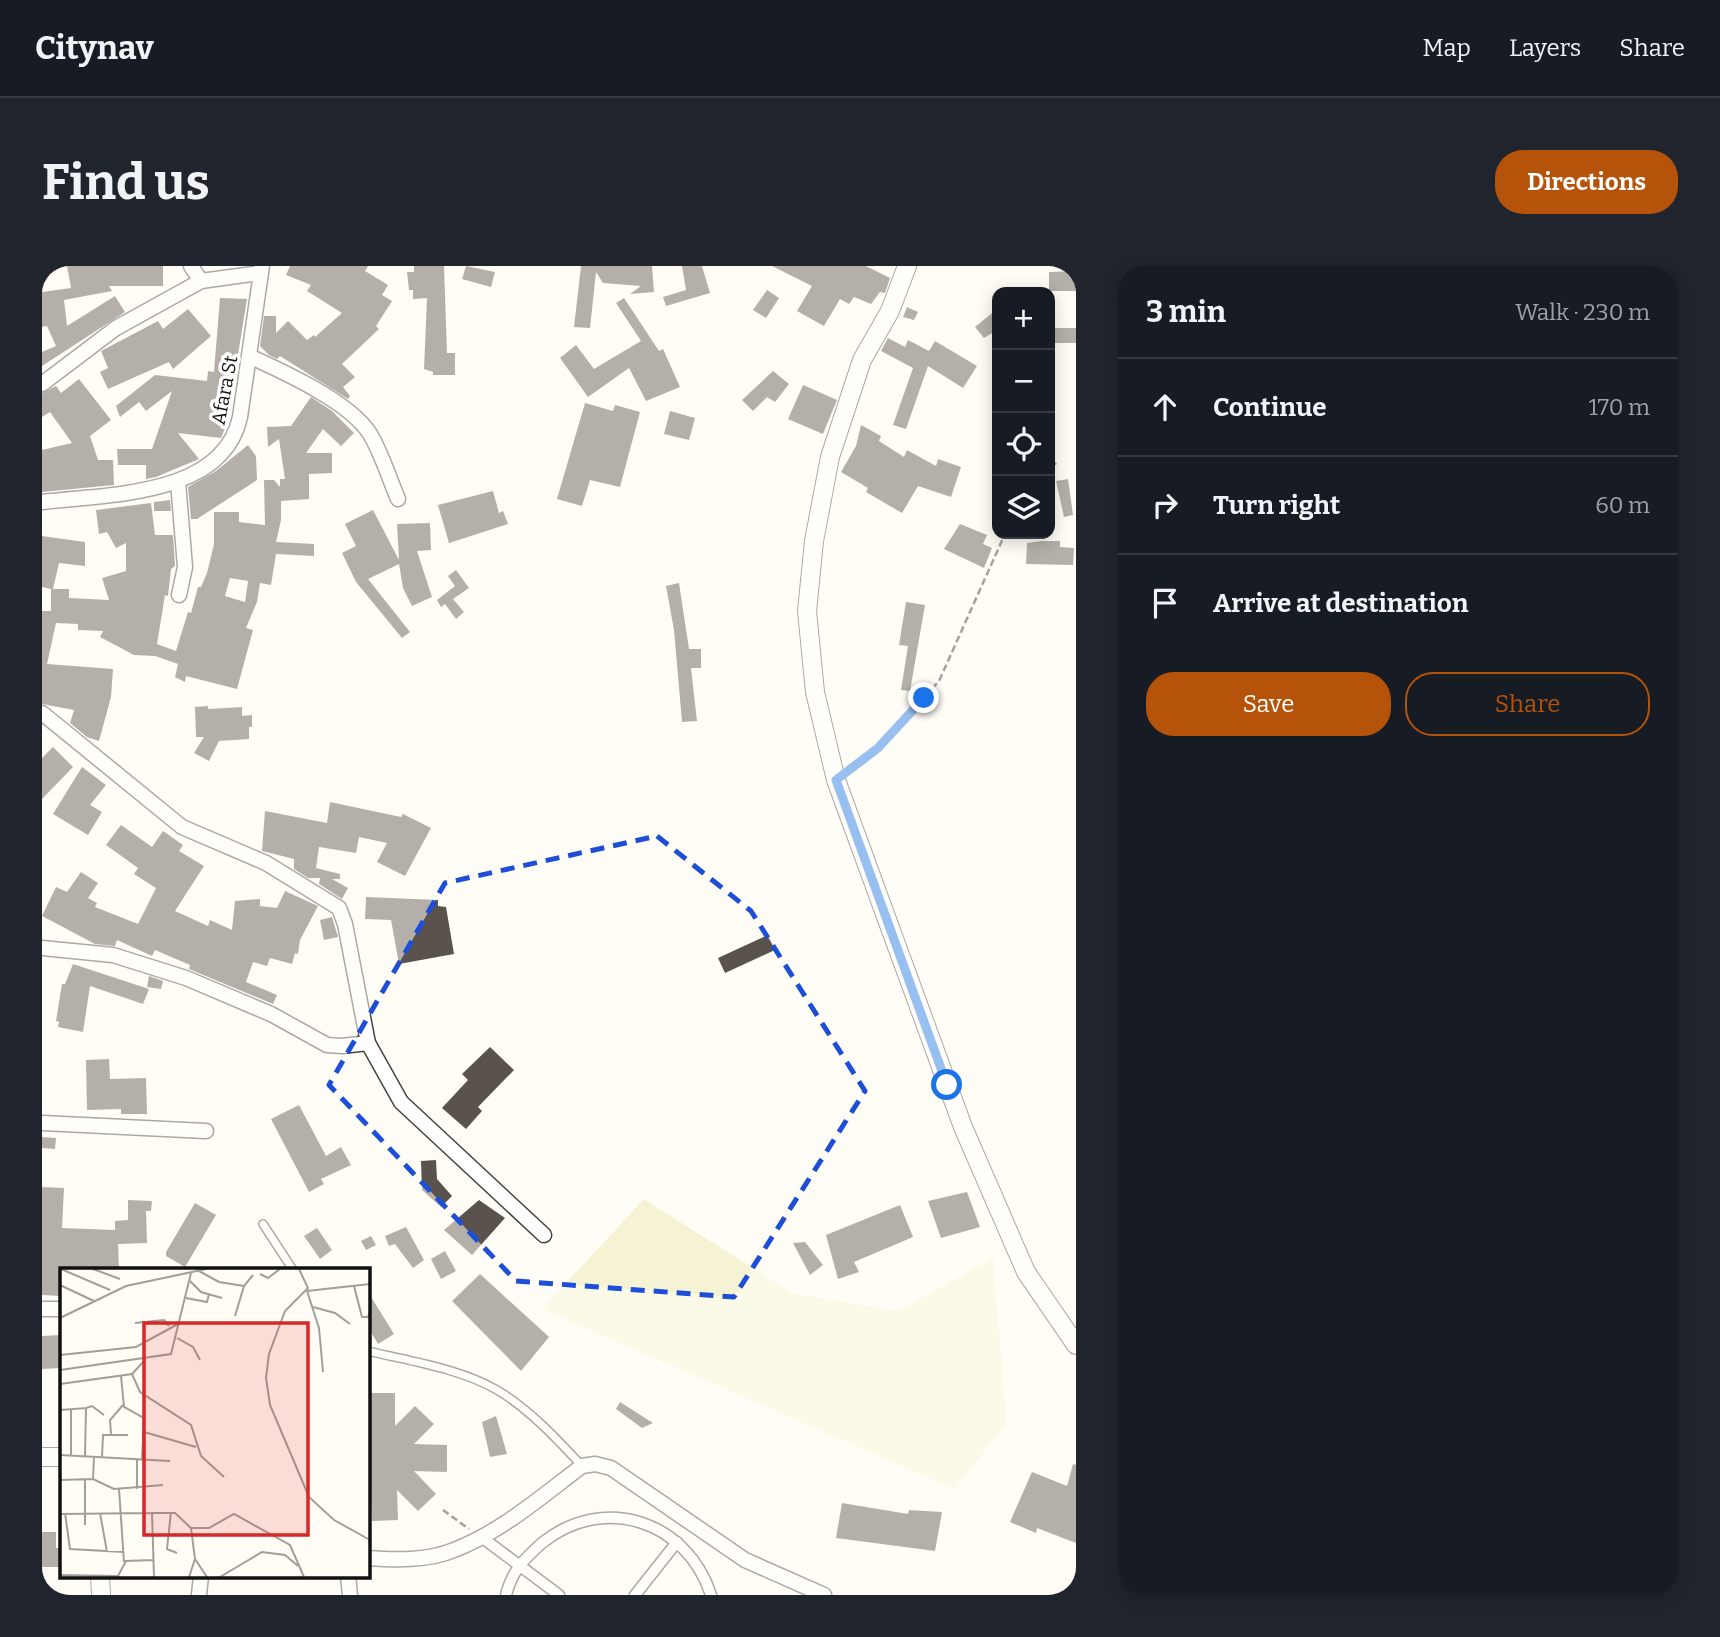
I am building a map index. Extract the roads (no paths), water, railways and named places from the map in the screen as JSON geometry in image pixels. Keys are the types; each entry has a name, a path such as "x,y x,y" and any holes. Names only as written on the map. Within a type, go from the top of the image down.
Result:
{"street":[{"path":"191,266 201,281"},
{"path":"907,266 890,311 862,360 830,457 814,541 807,611 815,692 836,780 963,1127 1026,1272 1076,1345"},
{"path":"42,384 116,327 201,281 261,270"},
{"name":"Afara St","path":"42,502 178,482 206,468 228,449 237,432 251,357 261,270"},
{"path":"251,357 321,393 355,418 369,433 398,499"},
{"path":"178,482 185,567 179,595"},
{"path":"42,713 182,827 266,863 339,908 345,924 368,1043 401,1102 544,1235"},
{"path":"42,948 113,955 186,978 271,1014 327,1045 368,1043"},
{"path":"42,1123 206,1131"},
{"path":"42,1309 60,1309"},
{"path":"42,1457 60,1457"},
{"path":"369,1558 400,1560 453,1551 512,1518 582,1466 594,1464 611,1468 745,1560 824,1595"},
{"path":"506,1595 511,1577 519,1566 548,1538 590,1518 621,1517 637,1521 677,1542 701,1571 711,1595"},
{"path":"480,1536 559,1595"},
{"path":"635,1595 677,1542"}],"lane":[{"path":"264,1224 292,1268"},
{"path":"369,1351 446,1370 497,1390 553,1436 582,1466"}]}
